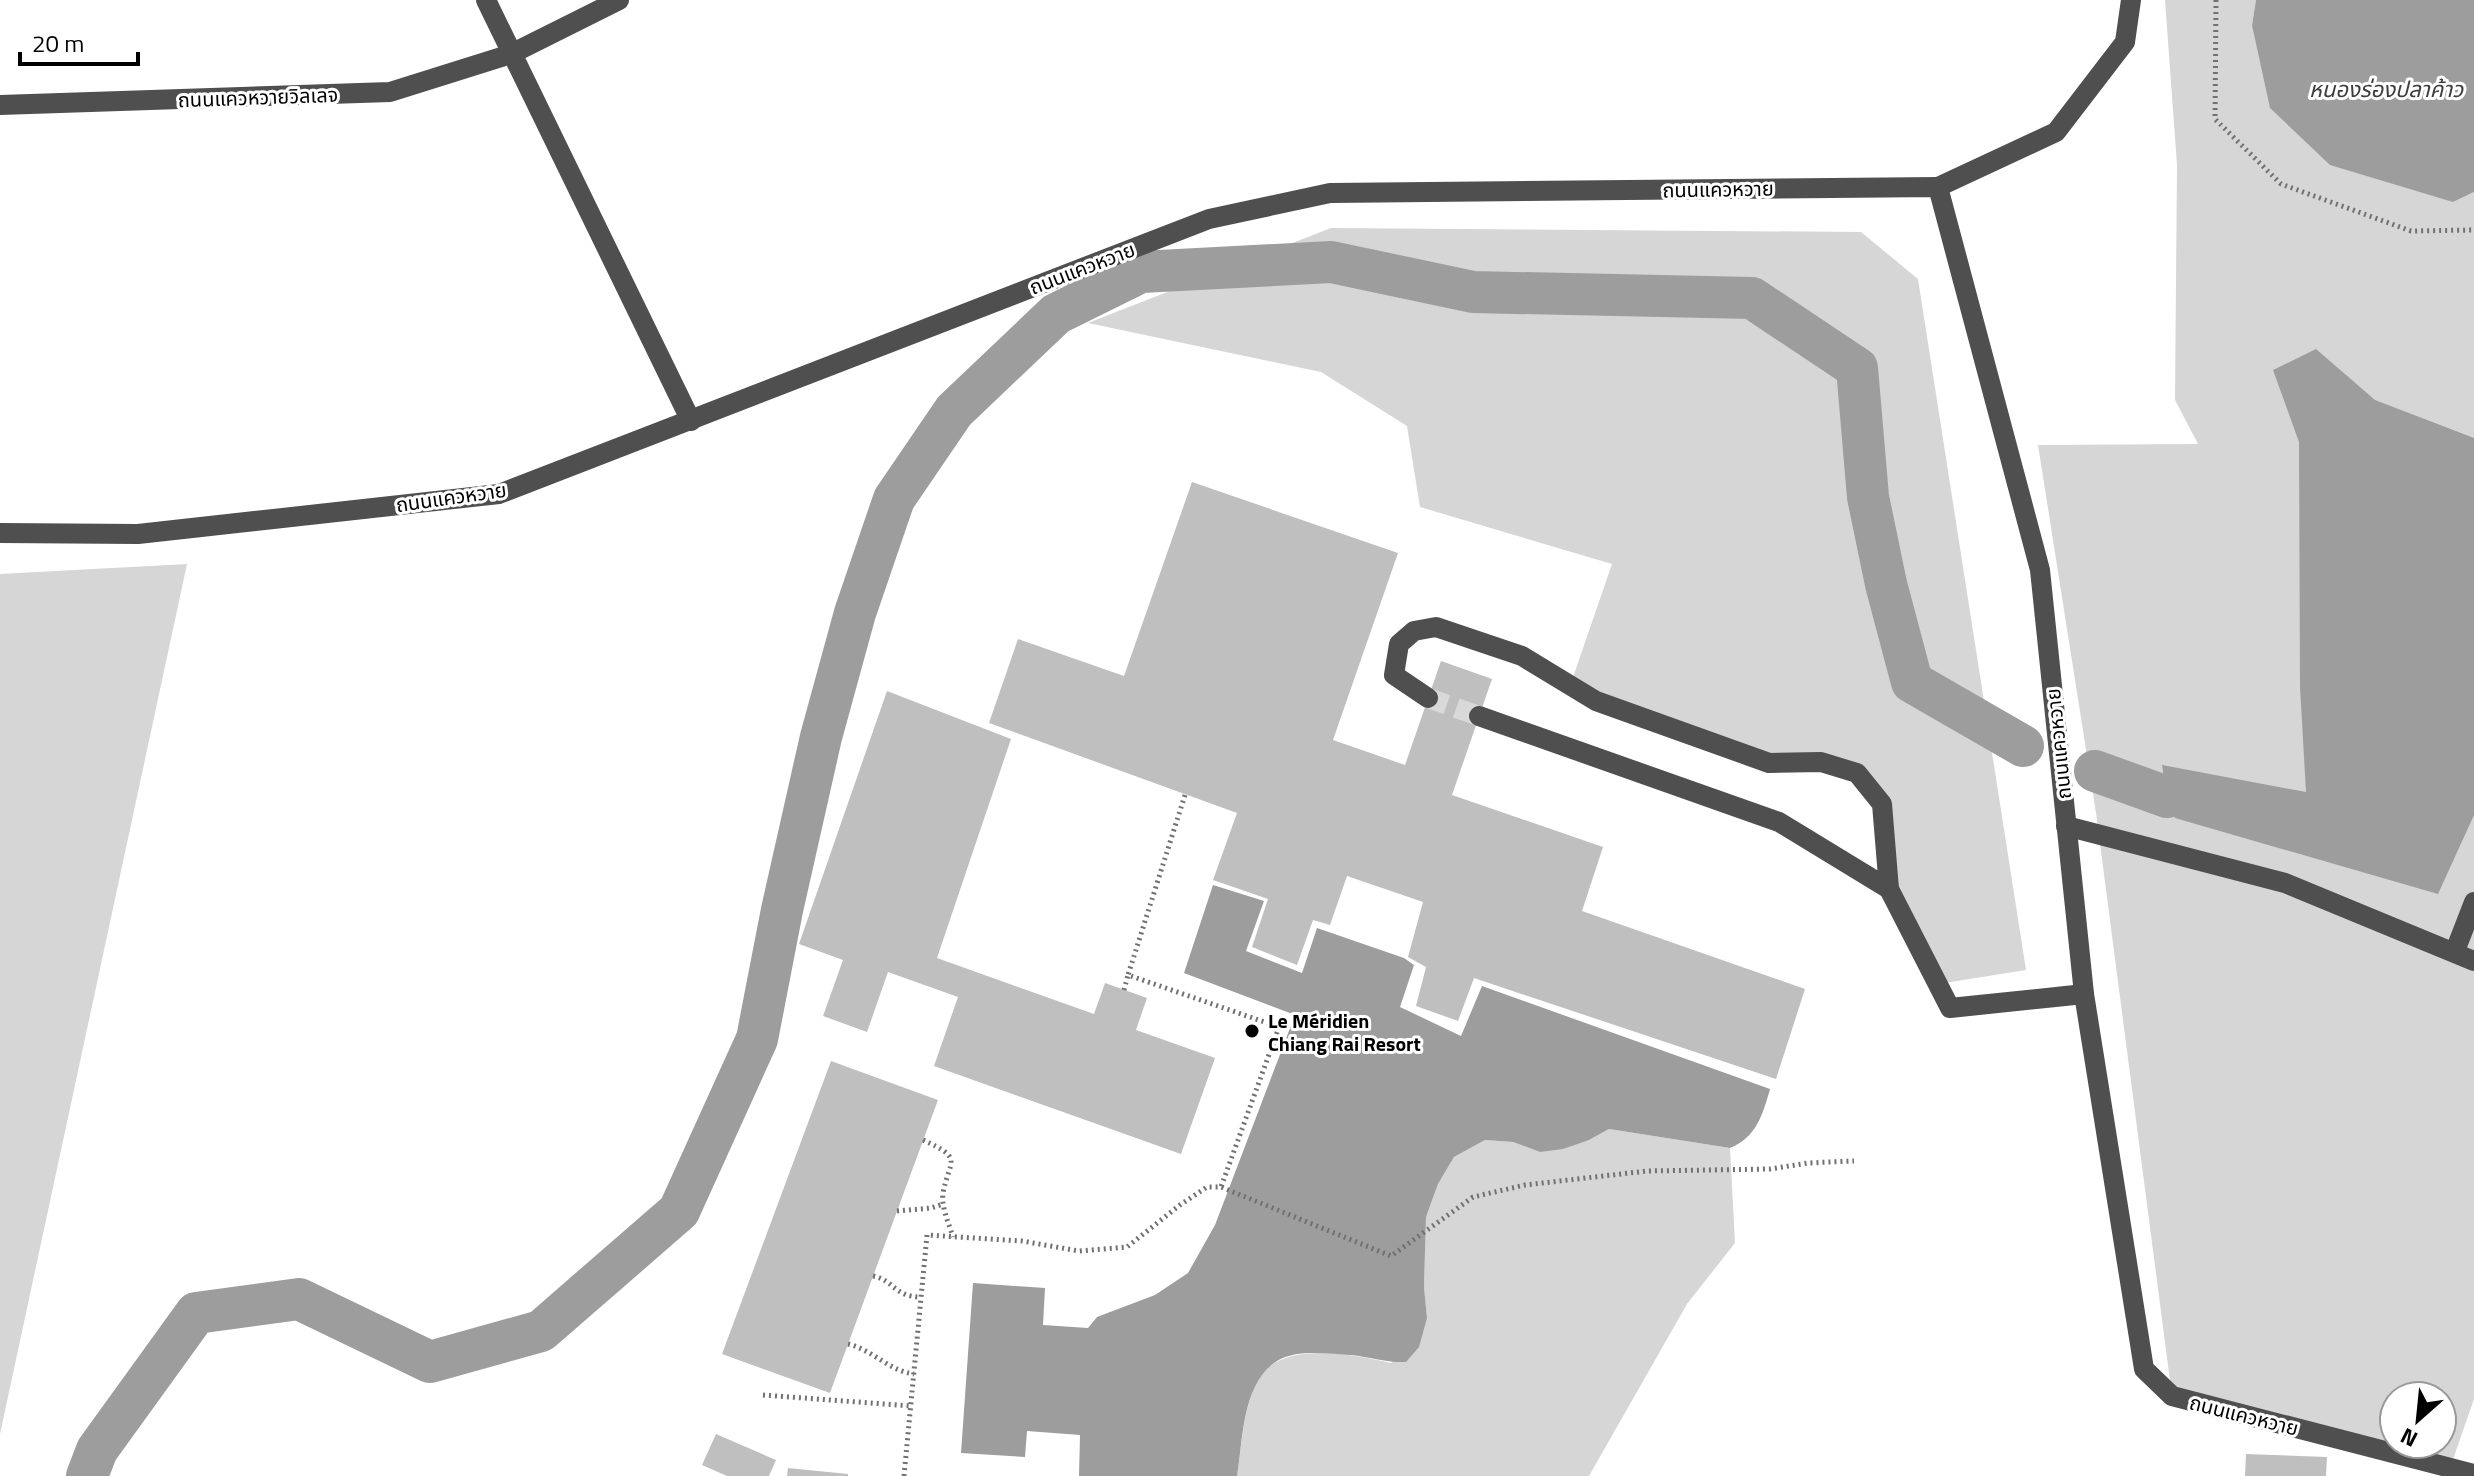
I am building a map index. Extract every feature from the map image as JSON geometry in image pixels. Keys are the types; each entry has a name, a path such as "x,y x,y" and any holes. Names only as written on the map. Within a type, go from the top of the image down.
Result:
{"street":[{"path":"486,0 691,421"},
{"name":"ถนนแควหวายวิลเลจ","path":"0,105 390,92 511,54 619,0"},
{"path":"1938,187 2056,132 2125,42 2131,0"},
{"name":"ถนนแควหวาย","path":"0,533 138,534 499,494 1209,219 1330,193 1938,187 2040,570 2084,994 2144,1369 2172,1396 2474,1474"},
{"path":"1428,698 1394,675 1399,644 1414,631 1436,627 1522,656 1596,701 1769,763 1821,762 1857,773 1882,804 1889,889 1950,1008 2084,994"},
{"path":"1479,716 1779,822 1889,889"},
{"path":"2066,826 2285,883 2474,961"},
{"path":"2455,951 2474,902"}],"path":[{"path":"2216,0 2215,119 2281,184 2411,231 2474,230"},
{"path":"1124,990 1185,795"},
{"path":"1128,975 1279,1027 1221,1187"},
{"path":"923,1140 946,1152 952,1161 943,1204 953,1237"},
{"path":"904,1476 927,1235 1022,1241 1079,1251 1127,1247 1207,1187 1221,1187 1391,1256 1473,1197 1525,1185 1647,1171 1770,1169 1854,1161"},
{"path":"897,1211 943,1204"},
{"path":"873,1276 879,1277 899,1293 921,1297"},
{"path":"848,1344 859,1346 898,1372 914,1374"},
{"path":"763,1395 911,1406"}],"shaded area":[{"path":"2165,0 2256,0 2252,25 2453,202 2474,192 2474,1399 2458,1445 2458,1380 2378,1380 2378,1449 2172,1396 2096,813 2038,445 2198,444 2175,400 2177,165"},
{"path":"1331,228 1861,232 1918,279 2026,970 1938,984 1889,889 1882,804 1857,773 1769,763 1570,686 1612,564 1420,507 1407,426 1321,372 1088,323"},
{"path":"187,564 0,1434 0,574"},
{"path":"1609,1129 1730,1148 1735,1243 1687,1304 1589,1476 1237,1476 1249,1402 1258,1380 1269,1367 1300,1354 1319,1353 1391,1363 1427,1318 1424,1287 1426,1217 1438,1184 1454,1157 1485,1140 1513,1142 1540,1152 1589,1140"},
{"path":"2419,1460 2453,1460 2450,1468"}],"water":[{"name":"หนองร่องปลาค้าว","path":"2256,0 2474,0 2474,192 2453,202 2330,165 2270,108 2252,25"},
{"path":"2316,349 2375,400 2474,438 2474,815 2438,894 2175,818 2167,797 2162,765 2306,792 2300,687 2299,442 2273,370"},
{"path":"1213,885 1264,901 1246,951 1302,973 1317,928 1404,958 1414,965 1400,1007 1461,1036 1482,986 1770,1089 1761,1116 1752,1132 1730,1148 1609,1129 1563,1149 1540,1152 1513,1142 1485,1140 1454,1157 1438,1184 1426,1217 1424,1287 1427,1318 1419,1347 1406,1362 1313,1353 1277,1361 1265,1371 1251,1397 1237,1476 1079,1476 1080,1435 1027,1431 1025,1457 961,1453 973,1283 1045,1288 1043,1325 1088,1328 1097,1317 1155,1295 1188,1273 1215,1225 1295,1015 1184,973"}],"building":[{"path":"1192,482 1398,553 1333,740 1405,765 1441,661 1492,679 1452,795 1603,847 1582,911 1805,989 1776,1079 1474,978 1458,1021 1416,1006 1426,967 1408,957 1423,902 1347,876 1330,925 1313,920 1297,965 1252,947 1268,899 1213,880 1237,813 989,723 1018,639 1124,676"},
{"path":"887,691 1011,739 937,958 1094,1014 1105,983 1147,998 1136,1030 1215,1058 1181,1154 934,1066 958,997 888,972 867,1032 823,1016 843,960 799,944"},
{"path":"831,1061 938,1100 830,1393 722,1354"},
{"path":"716,1434 776,1460 769,1476 727,1476 702,1465"},
{"path":"2246,1454 2327,1457 2326,1476 2245,1476"},
{"path":"788,1468 848,1474 848,1476 787,1476"}],"waterway":[{"path":"87,1476 97,1450 196,1313 299,1299 430,1362 541,1331 679,1211 757,1039 821,737 855,613 894,499 954,411 1056,314 1141,272 1331,262 1473,292 1752,298 1857,368 1868,497 1886,584 1912,682 2023,746"},
{"path":"2095,771 2167,797"}],"tunnel":[{"path":"1428,698 1479,716"}],"place":[{"name":"Le Méridien Chiang Rai Resort","path":"1252,1031"}]}
